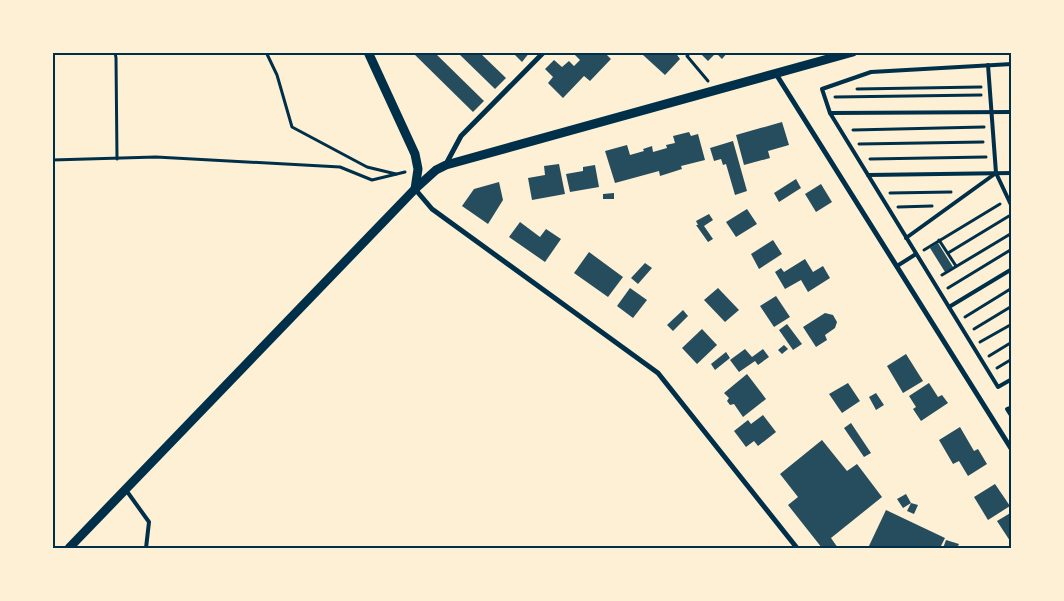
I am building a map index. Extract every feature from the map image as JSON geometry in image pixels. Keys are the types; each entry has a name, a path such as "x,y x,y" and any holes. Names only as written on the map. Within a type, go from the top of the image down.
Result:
{"street":[{"path":"368,52 415,154 418,169 415,189 432,209 658,372 797,548"},
{"path":"446,165 461,136 544,52"},
{"path":"69,548 415,189 436,170 446,165 853,52"},
{"path":"776,74 1012,450"}],"lane":[{"path":"1012,64 871,72 822,89 830,113 998,387 1012,379"},
{"path":"988,65 996,173 1012,207"},
{"path":"830,113 1012,112"},
{"path":"868,175 1012,172"},
{"path":"906,238 996,173"},
{"path":"897,266 916,254"},
{"path":"949,307 1012,269"},
{"path":"1012,407 1007,409 1012,416"},
{"path":"126,490 149,522 146,548"}],"path":[{"path":"115,52 117,159"},
{"path":"266,52 277,75 292,127 367,168 397,174"},
{"path":"690,52 687,56 716,91"},
{"path":"855,89 989,87"},
{"path":"825,97 990,95"},
{"path":"841,130 992,127"},
{"path":"849,144 993,142"},
{"path":"52,160 156,157 340,167 372,180 418,169"},
{"path":"858,159 994,157"},
{"path":"879,193 970,192"},
{"path":"916,254 1008,199"},
{"path":"888,207 950,206"},
{"path":"948,253 1012,214"},
{"path":"932,281 1012,232"},
{"path":"939,240 956,266"},
{"path":"940,293 1012,249"},
{"path":"958,322 1012,288"},
{"path":"966,334 1012,306"},
{"path":"973,347 1012,324"},
{"path":"982,360 1012,342"},
{"path":"990,373 1012,360"}],"building":[{"path":"412,52 434,52 484,101 473,112"},
{"path":"457,52 479,52 506,78 495,89"},
{"path":"512,52 530,52 522,62"},
{"path":"572,52 604,52 611,59 590,81 584,76 563,98 548,83 553,77 545,69 554,60 562,67 569,61 574,66 580,60"},
{"path":"645,52 675,52 680,59 665,75 643,55"},
{"path":"699,52 728,52 722,59 716,53 708,61"},
{"path":"782,122 789,145 768,151 770,158 744,165 736,135"},
{"path":"689,132 691,136 698,134 705,160 681,166 682,169 660,176 659,171 615,183 605,151 627,145 630,155 644,151 643,149 652,146 653,152 667,148 666,145 675,143 673,136"},
{"path":"733,141 747,191 735,195 726,164 723,165 721,159 714,161 710,148"},
{"path":"559,164 565,194 532,200 528,178 545,175 544,166"},
{"path":"595,165 599,187 570,192 566,174 583,171 583,167"},
{"path":"796,179 801,188 779,202 774,193"},
{"path":"499,182 503,200 488,224 462,206 474,189"},
{"path":"821,184 832,202 816,212 805,194"},
{"path":"614,193 614,199 603,199 603,194"},
{"path":"747,209 757,224 736,237 726,222"},
{"path":"709,214 713,220 704,226 713,239 708,242 696,225 698,225 696,221"},
{"path":"520,222 540,237 546,229 561,239 545,262 509,237"},
{"path":"773,240 782,254 759,269 751,254"},
{"path":"938,243 953,267 945,272 930,248"},
{"path":"589,252 623,277 608,297 574,273"},
{"path":"805,259 813,272 823,266 830,278 808,292 801,280 785,289 775,272 781,268 784,272"},
{"path":"645,263 652,268 638,284 631,278"},
{"path":"630,288 647,300 633,318 617,306"},
{"path":"718,288 739,310 725,322 704,300"},
{"path":"776,296 790,317 774,327 760,306"},
{"path":"683,310 688,316 673,331 667,325"},
{"path":"825,313 833,315 837,322 835,328 825,335 827,340 816,347 803,327"},
{"path":"787,324 802,344 793,350 779,330"},
{"path":"702,329 717,345 697,364 682,348"},
{"path":"784,345 788,349 782,354 778,350"},
{"path":"745,349 752,357 763,349 769,357 758,365 755,361 739,372 730,360"},
{"path":"726,352 730,358 715,370 711,364"},
{"path":"906,354 923,381 903,393 887,366"},
{"path":"747,374 766,399 743,417 734,404 730,405 727,401 729,398 724,393"},
{"path":"848,383 860,401 842,413 829,394"},
{"path":"929,383 938,397 942,395 948,403 921,421 913,409 916,407 909,396"},
{"path":"876,393 884,405 876,410 869,397"},
{"path":"763,415 776,432 758,446 754,441 746,447 734,431 748,420 751,424"},
{"path":"851,423 871,453 864,457 844,428"},
{"path":"960,427 974,451 978,449 987,464 968,476 959,461 953,464 939,440"},
{"path":"822,440 847,471 857,464 882,497 831,538 838,548 822,548 788,505 798,497 780,474"},
{"path":"995,484 1010,506 988,520 974,497"},
{"path":"906,494 911,503 903,508 897,499"},
{"path":"911,503 918,505 914,514 907,511"},
{"path":"886,510 945,538 940,548 868,548"},
{"path":"1012,512 1012,544 997,521"},
{"path":"946,540 959,544 957,548 943,548"}]}
